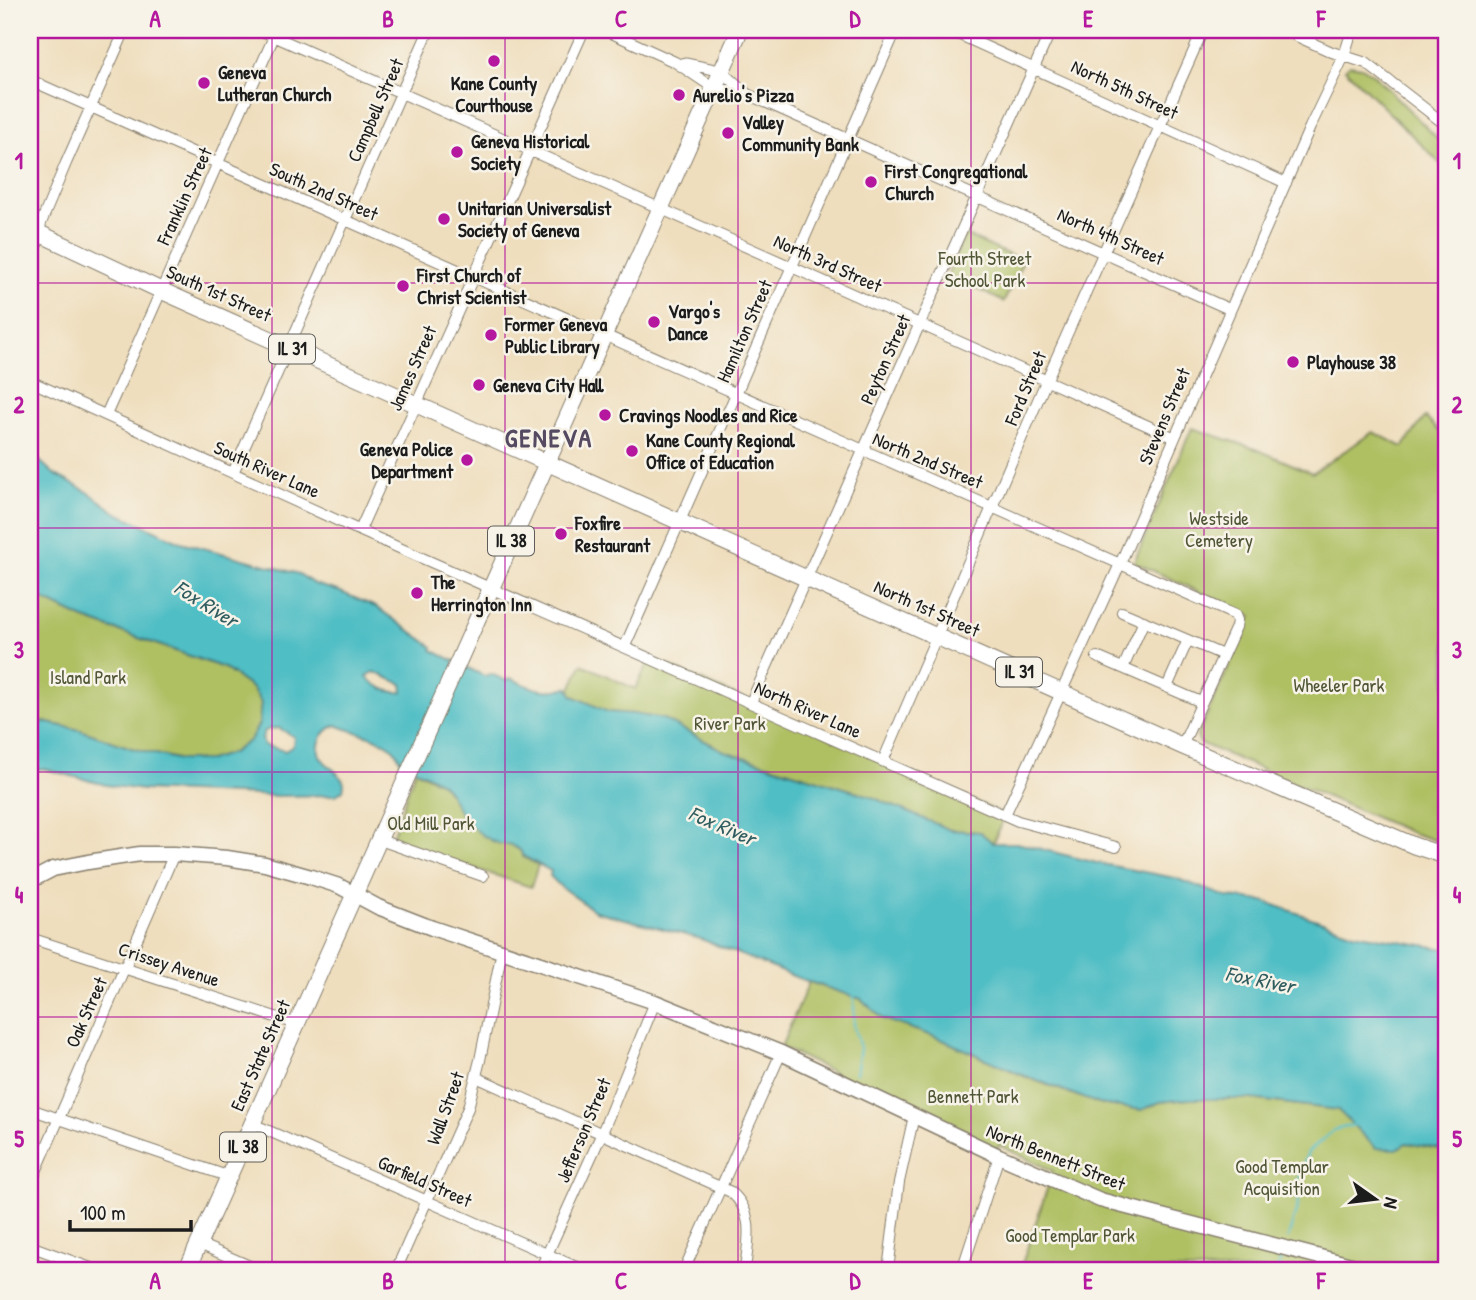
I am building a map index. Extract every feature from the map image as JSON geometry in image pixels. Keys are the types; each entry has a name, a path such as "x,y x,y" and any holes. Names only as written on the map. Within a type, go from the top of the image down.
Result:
{"main road":[{"name":"IL 38","path":"355,895 740,30"},
{"name":"South 1st Street","path":"35,231 160,290 547,461"},
{"name":"North 1st Street","path":"547,461 1182,746 1415,846 1446,856"},
{"name":"North Bennett Street","path":"33,877 53,869 115,858 174,854 265,864 330,883 432,928 655,1002 781,1052 999,1156 1100,1200 1370,1270"},
{"name":"East State Street","path":"187,1270 355,895"}],"street":[{"path":"30,261 35,231 41,223 125,30"},
{"name":"North 3rd Street","path":"260,30 276,33 402,93 1173,437"},
{"name":"Campbell Street","path":"233,474 429,30"},
{"name":"James Street","path":"360,530 583,30"},
{"path":"605,30 675,62 714,88"},
{"name":"Hamilton Street","path":"625,646 896,30"},
{"name":"North 5th Street","path":"948,30 1286,183"},
{"name":"Peyton Street","path":"751,702 1051,30"},
{"name":"Ford Street","path":"883,761 1047,379 1203,30"},
{"path":"1283,30 1366,63 1446,125"},
{"name":"Stevens Street","path":"1005,814 1120,564 1229,309 1344,56 1352,30"},
{"name":"Franklin Street","path":"106,415 276,33"},
{"path":"675,62 722,71"},
{"name":"North 4th Street","path":"722,71 747,94"},
{"name":"South 2nd Street","path":"30,80 603,335"},
{"name":"North 4th Street","path":"714,88 747,94 1229,309"},
{"name":"North 2nd Street","path":"603,335 1235,615 1237,620 1223,655"},
{"name":"South River Lane","path":"30,381 491,588"},
{"name":"North River Lane","path":"491,588 1018,821 1116,846"},
{"path":"1122,612 1223,655 1182,746"},
{"path":"1123,668 1144,621"},
{"path":"1167,687 1188,640"},
{"path":"1097,657 1201,702"},
{"path":"380,840 483,876"},
{"name":"Oak Street","path":"30,1185 174,854"},
{"name":"Crissey Avenue","path":"30,938 297,1024"},
{"name":"Wall Street","path":"396,1270 468,1108 502,950"},
{"name":"Jefferson Street","path":"540,1270 602,1133 655,1002"},
{"path":"684,1270 781,1052"},
{"path":"476,1077 721,1187 739,1200 749,1222 745,1270"},
{"path":"30,1109 230,1177"},
{"path":"888,1270 899,1182 914,1116"},
{"name":"Garfield Street","path":"253,1124 583,1270"},
{"path":"962,1270 999,1156"},
{"path":"199,1244 259,1270"},
{"path":"30,1247 96,1270"}],"green space":[{"path":"1349,65 1362,67 1374,75 1446,147 1446,169 1345,69"},
{"name":"Fourth Street School Park","path":"965,235 1023,261 1004,302 947,275"},
{"name":"Wheeler Park","path":"1425,417 1443,435 1446,432 1446,844 1412,833 1200,743 1197,736 1252,616 1134,562 1192,428 1256,449 1312,473 1373,432 1403,447"},
{"name":"Island Park","path":"30,593 82,618 224,668 253,689 261,703 259,724 250,740 232,753 209,760 181,760 131,748 80,730 30,719"},
{"name":"River Park","path":"651,658 1005,815 993,843 980,832 950,830 867,795 724,751 663,719 608,712 573,696 570,691 582,664 635,689"},
{"name":"Old Mill Park","path":"415,770 441,783 458,805 462,817 520,850 523,857 538,865 531,887 391,841"},
{"path":"809,982 861,999 883,1019 936,1037 1028,1078 1099,1104 1142,1110 1160,1102 1189,1099 1251,1099 1338,1110 1376,1148 1406,1143 1446,1150 1446,1270 1379,1270 1327,1257 1352,1270 1020,1270 1053,1171 999,1145 996,1151 781,1047"}],"water":[{"name":"Fox River","path":"30,452 54,474 88,492 117,513 181,542 299,574 314,584 376,607 433,647 432,650 484,676 491,674 507,681 510,678 545,690 568,687 573,696 608,712 663,719 724,751 867,795 950,830 980,832 993,843 1017,843 1097,863 1175,878 1227,897 1263,901 1354,933 1446,949 1446,1150 1406,1143 1397,1149 1376,1148 1338,1110 1251,1099 1189,1099 1160,1102 1142,1110 1099,1104 1023,1075 936,1037 883,1019 861,999 798,978 701,939 595,911 561,887 550,876 551,871 523,856 520,850 509,844 497,843 478,831 463,817 442,784 401,763 391,747 336,725 325,733 320,741 319,753 344,782 343,790 336,795 279,796 143,790 106,785 45,769 30,769 30,719 80,730 131,748 180,760 209,760 232,753 250,740 259,724 261,703 253,689 224,668 82,618 30,593","holes":["374,672 402,684 403,692 388,690 374,683 367,676","279,728 294,737 293,746 285,751 264,745 262,739 264,732"]}],"waterway":[{"path":"854,996 854,1027 860,1048 856,1073"},
{"path":"1288,1238 1298,1204 1298,1179 1308,1152 1334,1130 1354,1123"},
{"path":"1278,1270 1282,1254"}],"place":[{"name":"Kane County Courthouse","path":"494,61"},
{"name":"Geneva Lutheran Church","path":"204,83"},
{"name":"Aurelio's Pizza","path":"679,95"},
{"name":"Valley Community Bank","path":"728,133"},
{"name":"Geneva Historical Society","path":"457,152"},
{"name":"First Congregational Church","path":"871,182"},
{"name":"Unitarian Universalist Society of Geneva","path":"444,219"},
{"name":"First Church of Christ Scientist","path":"403,286"},
{"name":"Vargo's Dance","path":"654,322"},
{"name":"Former Geneva Public Library","path":"491,335"},
{"name":"Playhouse 38","path":"1293,362"},
{"name":"Geneva City Hall","path":"479,385"},
{"name":"Cravings Noodles and Rice","path":"605,415"},
{"name":"Kane County Regional Office of Education","path":"632,451"},
{"name":"Geneva Police Department","path":"467,460"},
{"name":"Foxfire Restaurant","path":"561,534"},
{"name":"The Herrington Inn","path":"417,593"}],"district":[{"name":"GENEVA","path":"549,438"}],"park label":[{"name":"Westside Cemetery","path":"1219,529"},
{"name":"Bennett Park","path":"973,1096"},
{"name":"Good Templar Acquisition","path":"1282,1177"},
{"name":"Good Templar Park","path":"1070,1235"}]}
